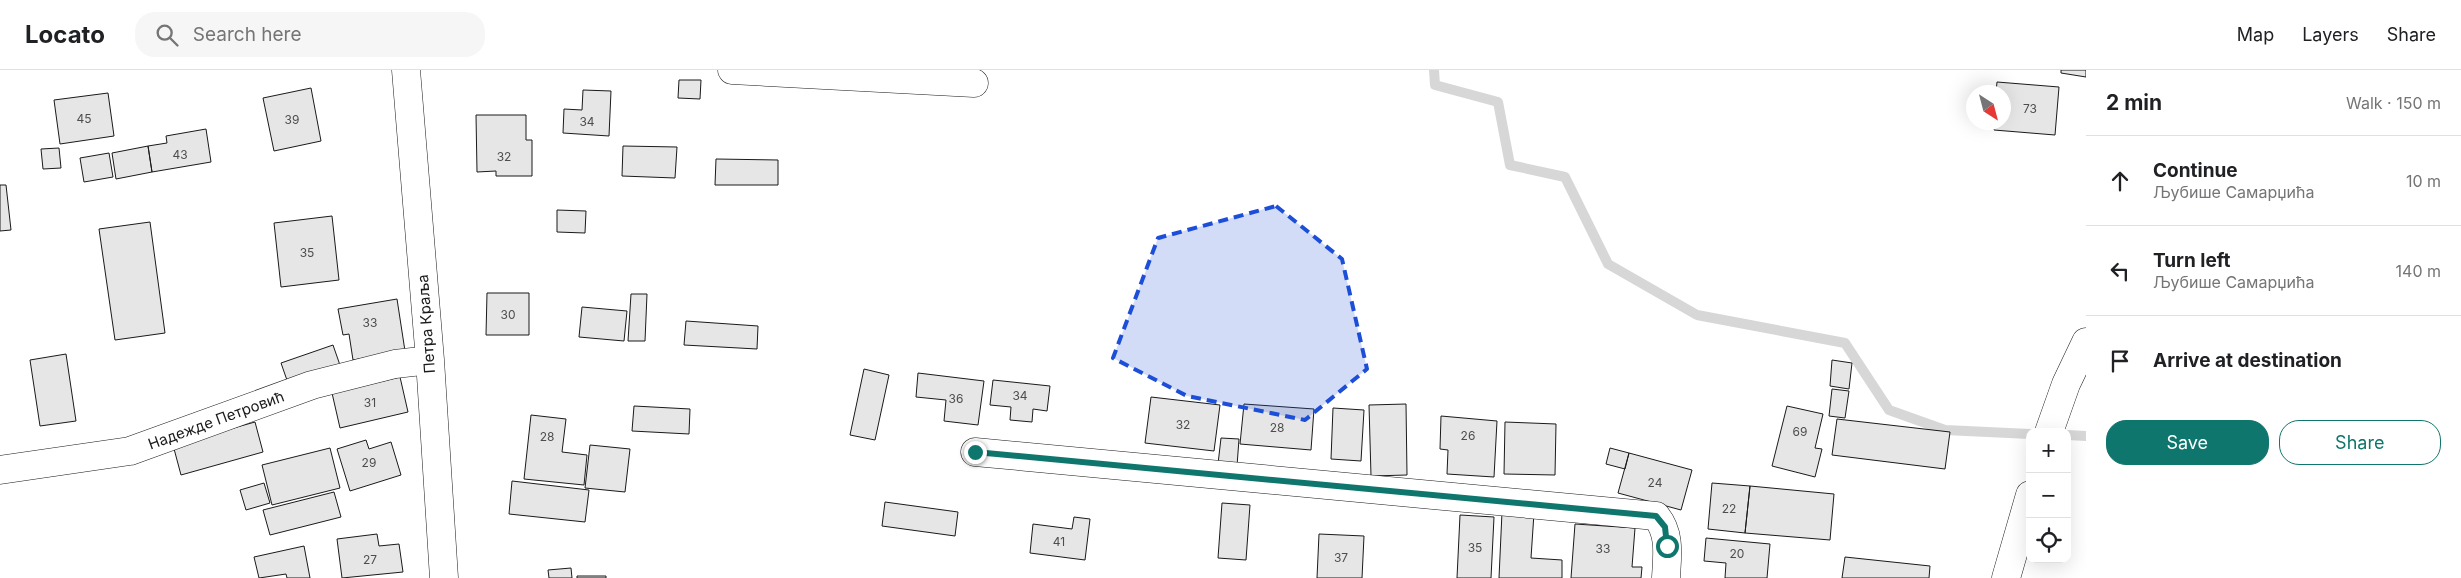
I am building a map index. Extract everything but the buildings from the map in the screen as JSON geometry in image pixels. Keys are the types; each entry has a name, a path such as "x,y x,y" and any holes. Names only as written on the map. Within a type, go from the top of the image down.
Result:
{"street":[{"name":"Петра Краља","path":"406,70 430,360 444,578"},
{"path":"732,70 974,83"},
{"path":"2053,421 2084,351"},
{"name":"Надежде Петровић","path":"0,470 130,451 312,385 395,364 430,360"},
{"path":"975,452 1656,516 1665,527 1667,546 1666,578"},
{"path":"2006,578 2026,507"}],"highlighted area":[{"path":"1276,206 1342,259 1367,369 1305,420 1187,396 1113,358 1158,238"}],"waterway":[{"path":"1434,70 1435,85 1498,102 1510,165 1565,177 1608,264 1697,315 1845,343 1889,410 1945,430 2026,434"},
{"path":"2071,435 2086,436"}],"route":[{"path":"975,452 1656,516 1665,527 1667,546"}]}
